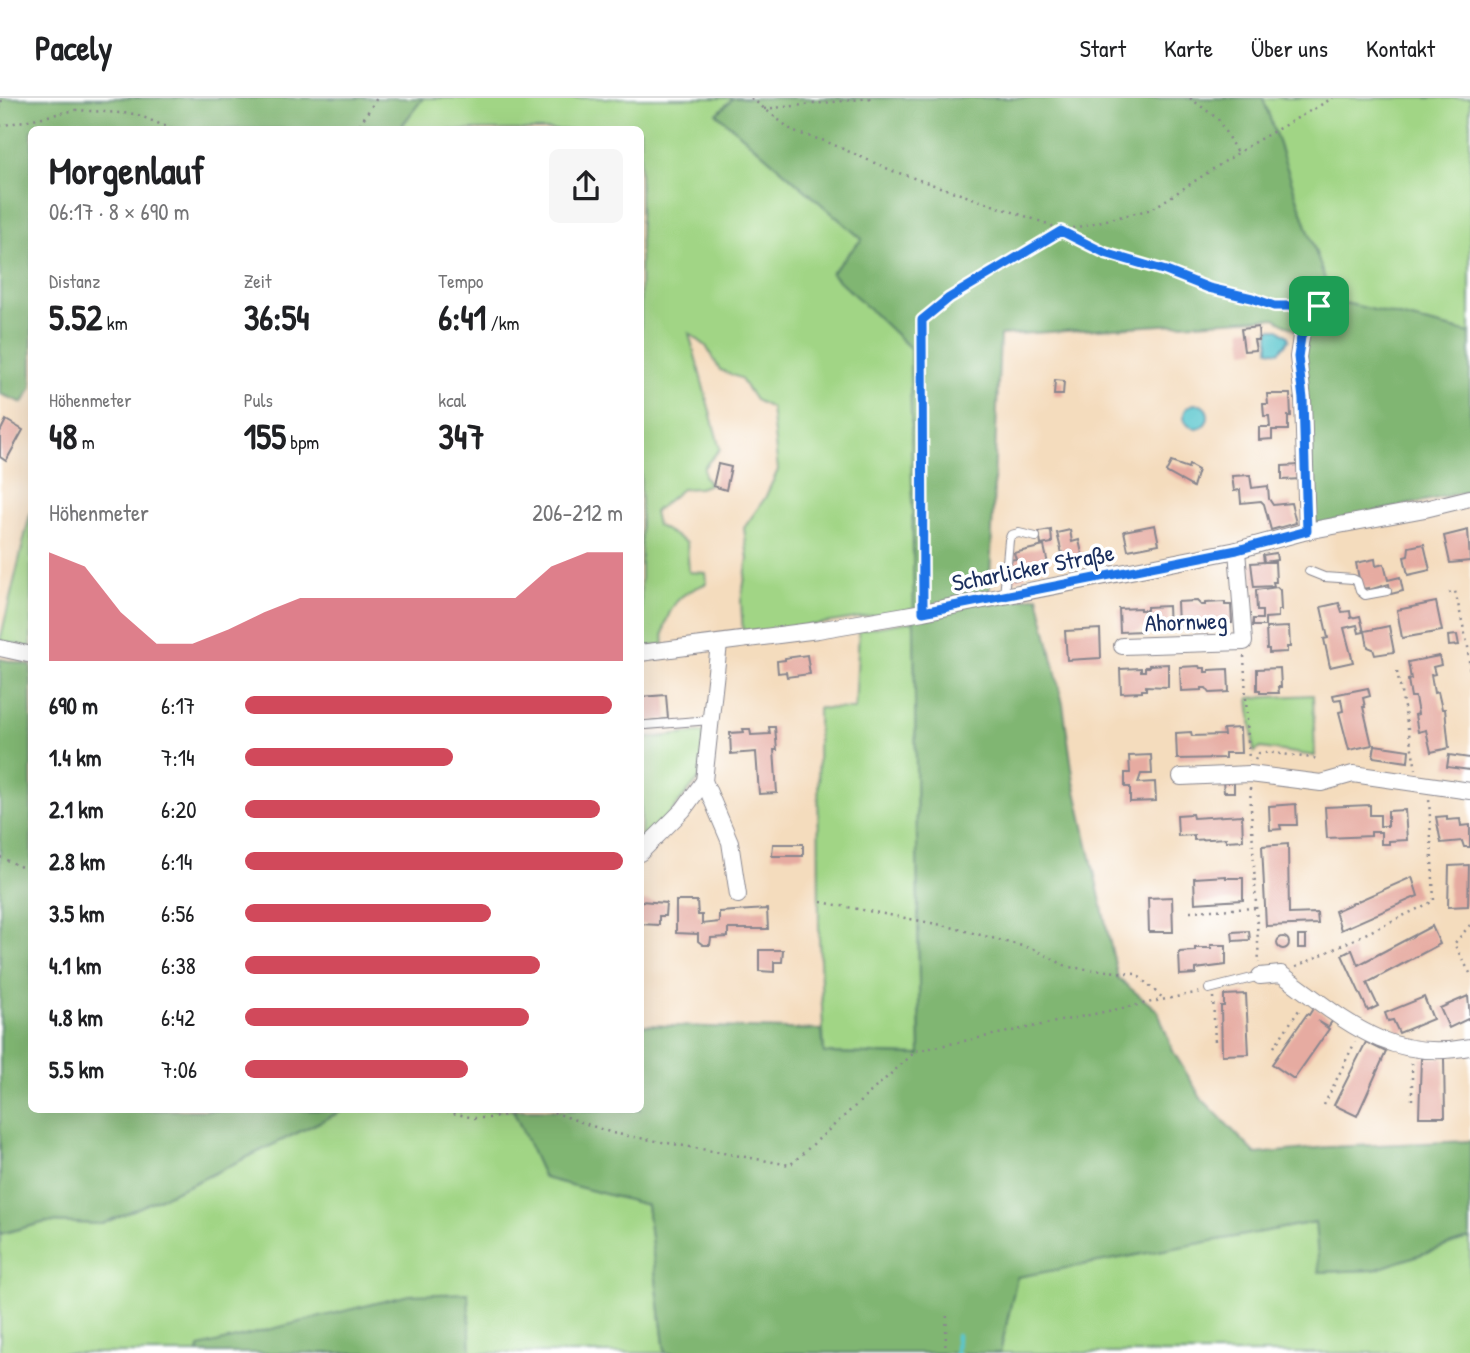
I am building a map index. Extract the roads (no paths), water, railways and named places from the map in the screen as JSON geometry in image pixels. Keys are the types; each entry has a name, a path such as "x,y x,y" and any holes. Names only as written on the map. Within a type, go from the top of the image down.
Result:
{"street":[{"path":"1301,337 1298,357 1303,399 1307,531"},
{"name":"Scharlicker Straße","path":"644,653 719,644 923,612 1237,550 1307,531 1470,498"},
{"name":"Ahornweg","path":"1122,646 1244,642 1237,550"},
{"path":"644,849 683,810 704,781 719,644"},
{"path":"0,648 28,654"},
{"path":"1181,777 1250,774 1321,783 1353,774 1470,791"},
{"path":"704,781 730,842 738,895"},
{"path":"1259,976 1281,974 1361,1031 1380,1041 1412,1049 1439,1051 1470,1047"}],"lane":[{"path":"1004,596 1011,535 1019,533 1036,537"},
{"path":"1309,571 1324,577 1353,579 1365,595 1387,591"},
{"path":"646,725 711,720"},
{"path":"1211,988 1259,976"}],"water":[{"path":"1269,329 1279,329 1288,336 1289,340 1279,352 1269,350"},
{"path":"1196,404 1207,411 1208,416 1201,427 1196,428 1185,421 1184,416 1191,405"}],"waterway":[{"path":"956,1353 957,1335"}]}
